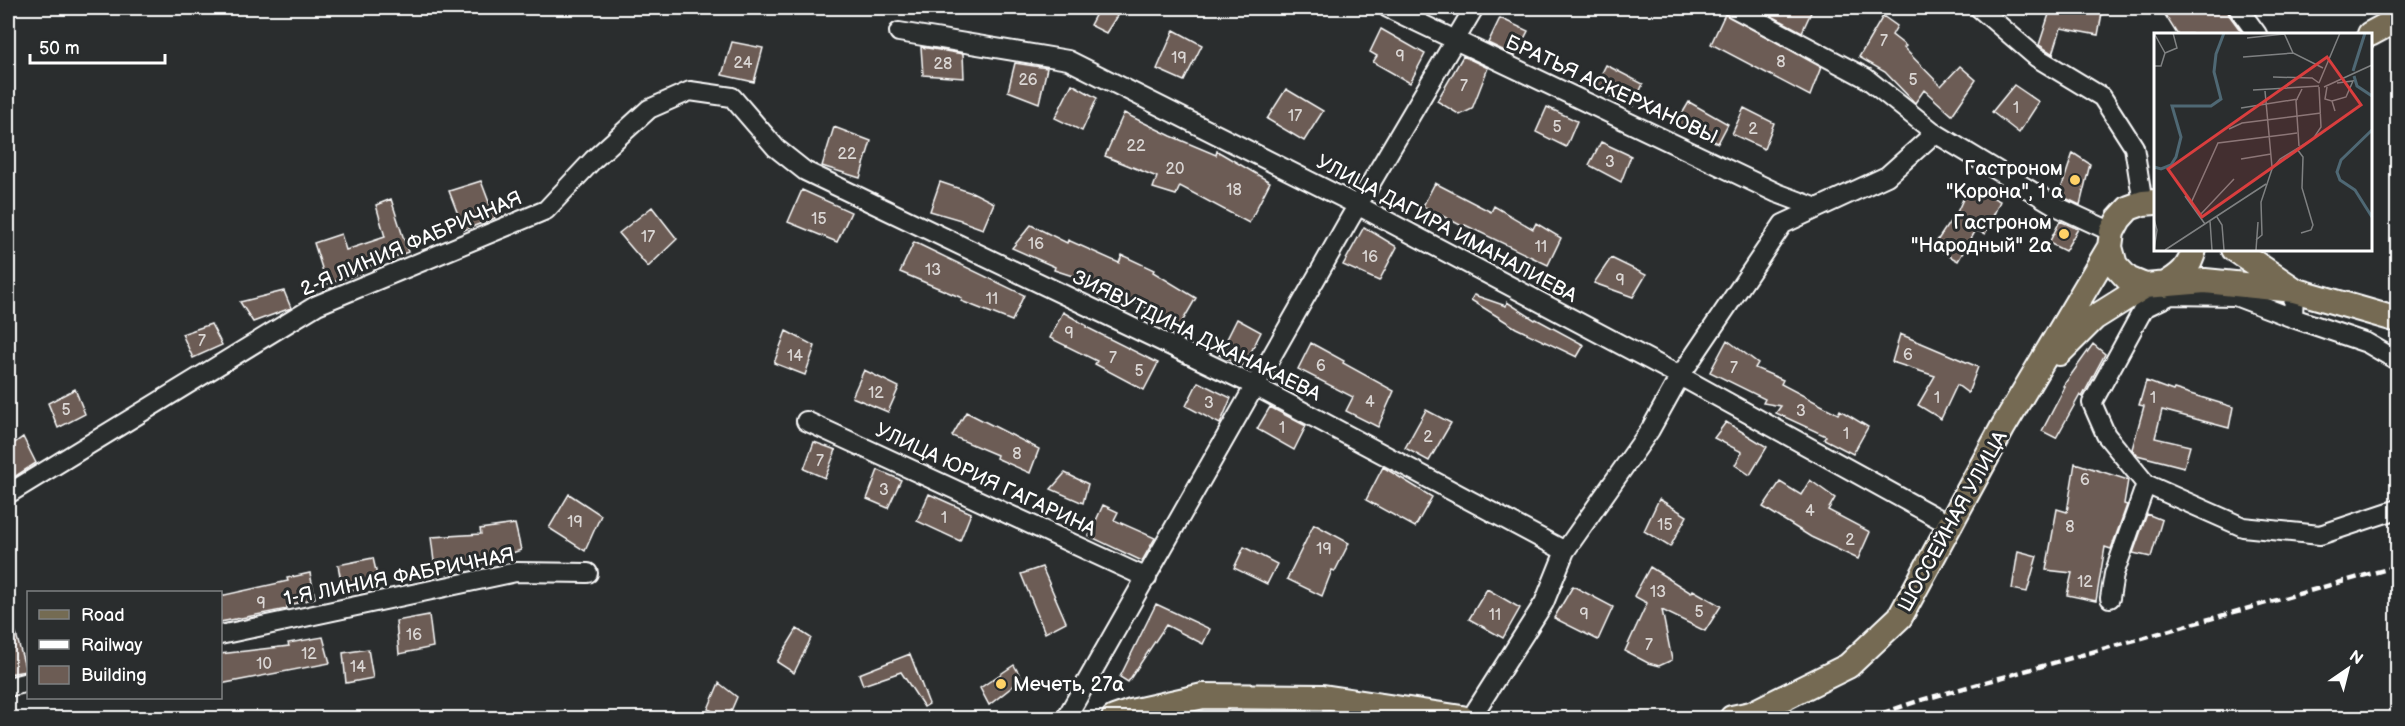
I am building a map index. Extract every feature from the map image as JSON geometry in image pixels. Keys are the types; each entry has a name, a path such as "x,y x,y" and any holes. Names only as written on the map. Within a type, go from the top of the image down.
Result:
{"main road":[{"path":"2372,33 2397,19"},
{"path":"2034,378 2111,239 2119,219 2129,208 2152,198"},
{"path":"2111,239 2115,265 2128,279 2154,286 2205,281 2294,290 2397,320"},
{"path":"2034,378 2094,318 2154,286 2180,276 2191,262 2194,250"},
{"path":"2235,250 2294,290"},
{"name":"ШОССЕЙНАЯ УЛИЦА","path":"1732,718 1751,714 1848,666 1900,617 2004,427 2034,378"},
{"path":"1114,718 1203,696 1323,697 1459,718"}],"street":[{"name":"БРАТЬЯ АСКЕРХАНОВЫ","path":"1388,8 1777,193 1816,208"},
{"path":"1066,718 1358,205 1474,8"},
{"path":"1734,8 1866,78 1935,133 2111,239"},
{"path":"1979,8 2036,57 2102,97 2134,147 2152,198"},
{"path":"2238,8 2256,33"},
{"name":"УЛИЦА ДАГИРА ИМАНАЛИЕВА","path":"899,32 1068,60 1358,205 1680,376 1950,525"},
{"name":"2-Я ЛИНИЯ ФАБРИЧНАЯ","path":"8,494 317,304 546,210 593,160 649,109 690,91 732,97 776,148 805,171"},
{"path":"1459,718 1544,603 1565,550 1650,430 1680,376 1783,224 1887,176 1935,133"},
{"name":"ЗИЯВУТДИНА ДЖАНАКАЕВА","path":"805,171 1255,386 1565,550"},
{"path":"2293,318 2294,290"},
{"path":"2397,361 2367,343 2235,296 2171,295 2144,308 2092,403 2106,435 2146,484 2243,527 2320,535 2397,509"},
{"name":"УЛИЦА ЮРИЯ ГАГАРИНА","path":"806,421 1147,578"},
{"path":"2110,598 2114,574 2146,484"},
{"name":"1-Я ЛИНИЯ ФАБРИЧНАЯ","path":"222,635 516,572 588,573"},
{"path":"8,687 27,682"}],"building":[{"path":"1099,8 1122,8 1106,33 1090,25"},
{"path":"1757,8 1813,8 1802,32"},
{"path":"2051,8 2103,8 2098,35 2061,28 2053,54 2039,45"},
{"path":"2173,8 2227,8 2229,15 2242,33 2176,33 2165,15"},
{"path":"1725,14 1821,67 1810,96 1711,44"},
{"path":"1883,16 1897,26 1892,35 1906,46 1904,48 1941,86 1960,66 1976,80 1952,115 1924,90 1915,103 1885,72 1859,57"},
{"path":"1500,18 1528,31 1515,56 1488,43"},
{"path":"1381,29 1425,54 1410,83 1373,62 1377,56 1370,52"},
{"path":"1174,30 1202,45 1184,81 1157,69"},
{"path":"732,42 763,48 754,82 722,75"},
{"path":"921,47 963,54 964,78 923,75"},
{"path":"1463,56 1488,68 1472,109 1460,115 1437,101"},
{"path":"1015,63 1047,68 1039,103 1008,91"},
{"path":"1606,65 1643,84 1633,106 1594,89"},
{"path":"1072,84 1097,98 1082,131 1055,118"},
{"path":"2014,85 2039,102 2019,133 1992,112"},
{"path":"1286,89 1323,111 1304,141 1267,119"},
{"path":"1689,102 1728,124 1718,143 1676,124"},
{"path":"1547,107 1577,121 1566,147 1536,132"},
{"path":"1744,108 1774,123 1764,149 1732,134"},
{"path":"1124,113 1216,155 1217,151 1270,182 1249,223 1180,186 1176,195 1153,188 1157,177 1105,156"},
{"path":"834,127 871,141 860,178 822,166"},
{"path":"1601,142 1631,156 1621,182 1589,165"},
{"name":"Гастроном \"Корона\", 1 а","path":"2073,153 2090,164 2080,205 2059,195"},
{"path":"481,181 495,218 464,230 449,191"},
{"path":"940,182 972,192 994,203 983,229 930,211"},
{"path":"1435,183 1491,212 1494,206 1533,229 1536,223 1561,238 1548,265 1423,206"},
{"path":"1969,186 2000,201 1985,234 1976,230 1958,261 1933,247 1951,220 1953,221"},
{"path":"802,190 851,212 837,242 788,222"},
{"path":"391,199 408,252 354,272 355,275 327,284 314,243 341,234 346,250 385,237 376,205"},
{"path":"652,207 677,239 648,267 619,233"},
{"name":"Гастроном \"Народный\" 2а","path":"2060,221 2078,229 2065,251 2049,243"},
{"path":"1031,225 1067,243 1068,240 1119,263 1122,255 1154,270 1153,272 1196,298 1178,329 1154,315 1156,312 1085,280 1054,270 1055,267 1012,248"},
{"path":"1364,227 1397,247 1379,281 1343,265"},
{"path":"914,242 1024,295 1012,321 961,301 962,298 900,272"},
{"path":"1611,258 1646,275 1633,297 1594,283"},
{"path":"284,291 291,308 253,322 240,302"},
{"path":"1474,295 1506,306 1507,302 1535,320 1584,345 1577,357 1516,328 1471,300"},
{"path":"1063,312 1086,327 1158,363 1144,390 1095,364 1097,361 1050,338"},
{"path":"1237,319 1261,332 1244,366 1219,355"},
{"path":"211,324 222,345 193,358 182,334"},
{"path":"786,331 815,346 805,375 774,363"},
{"path":"1900,334 1978,367 1968,393 1957,385 1941,419 1918,405 1935,376 1892,362"},
{"path":"1727,340 1758,363 1755,368 1783,380 1781,384 1838,414 1840,410 1868,427 1853,454 1824,439 1826,436 1776,413 1781,406 1763,403 1765,399 1710,372"},
{"path":"1311,343 1394,391 1378,427 1346,411 1353,397 1298,369"},
{"path":"2093,344 2105,354 2056,438 2042,431 2065,387 2063,386"},
{"path":"864,370 899,387 888,412 852,397"},
{"path":"2146,381 2173,391 2174,389 2233,407 2229,428 2162,410 2155,438 2190,446 2184,467 2137,455 2132,449 2144,406 2139,405"},
{"path":"1198,382 1231,398 1220,424 1186,406"},
{"path":"75,389 85,414 58,428 48,403"},
{"path":"1270,407 1306,426 1294,450 1257,429"},
{"path":"1426,410 1451,423 1429,461 1405,448"},
{"path":"966,412 1039,449 1030,473 996,458 997,455 952,436"},
{"path":"1726,422 1767,447 1750,475 1735,465 1742,452 1714,438"},
{"path":"23,437 36,463 8,481 8,448"},
{"path":"814,442 836,450 825,478 804,469"},
{"path":"2075,463 2128,480 2124,504 2127,505 2111,549 2105,547 2096,601 2067,595 2072,573 2046,570 2057,509 2067,512"},
{"path":"1383,467 1432,497 1415,527 1366,500"},
{"path":"878,470 901,480 888,508 867,499"},
{"path":"1065,473 1088,484 1083,503 1051,489"},
{"path":"1810,480 1835,498 1828,510 1870,532 1858,559 1811,537 1763,507 1780,482 1801,495"},
{"path":"569,494 601,515 585,551 549,528"},
{"path":"929,494 971,513 960,541 917,521"},
{"path":"1659,499 1687,516 1670,547 1644,531"},
{"path":"1103,505 1118,512 1114,520 1155,538 1142,561 1089,536"},
{"path":"2147,514 2162,520 2151,557 2133,553"},
{"path":"515,524 521,550 477,565 435,570 431,537 481,534 480,529"},
{"path":"1314,524 1349,543 1335,571 1332,570 1322,596 1287,579"},
{"path":"1244,547 1277,564 1267,584 1234,568"},
{"path":"2018,551 2037,556 2027,592 2012,589"},
{"path":"373,558 379,584 343,592 338,565"},
{"path":"1042,567 1066,622 1045,633 1021,574"},
{"path":"1650,567 1691,593 1693,590 1721,606 1705,631 1662,610 1672,660 1659,666 1625,651 1647,603 1634,596"},
{"path":"310,573 315,598 287,606 287,609 222,622 222,596 288,581 287,578"},
{"path":"1573,586 1613,607 1598,640 1554,618"},
{"path":"1487,589 1520,608 1503,638 1469,619"},
{"path":"1156,604 1210,629 1203,644 1166,625 1128,682 1120,677"},
{"path":"429,615 433,647 399,654 396,621"},
{"path":"8,619 12,619 26,671 8,674"},
{"path":"797,629 811,638 794,673 777,662"},
{"path":"323,637 330,663 222,684 222,654 289,646 288,643"},
{"path":"368,649 373,678 346,683 343,653"},
{"path":"910,654 929,704 924,707 901,672 863,685 859,674"},
{"name":"Мечеть, 27а","path":"1014,665 1022,679 989,705 980,688"},
{"path":"719,683 737,697 728,718 708,709"}],"railway":[{"path":"1869,718 1918,701 2398,566"}],"place":[{"name":"Гастроном \"Корона\", 1 а","path":"2075,180"},
{"name":"Гастроном \"Народный\" 2а","path":"2064,234"},
{"name":"Мечеть, 27а","path":"1001,684"}]}
